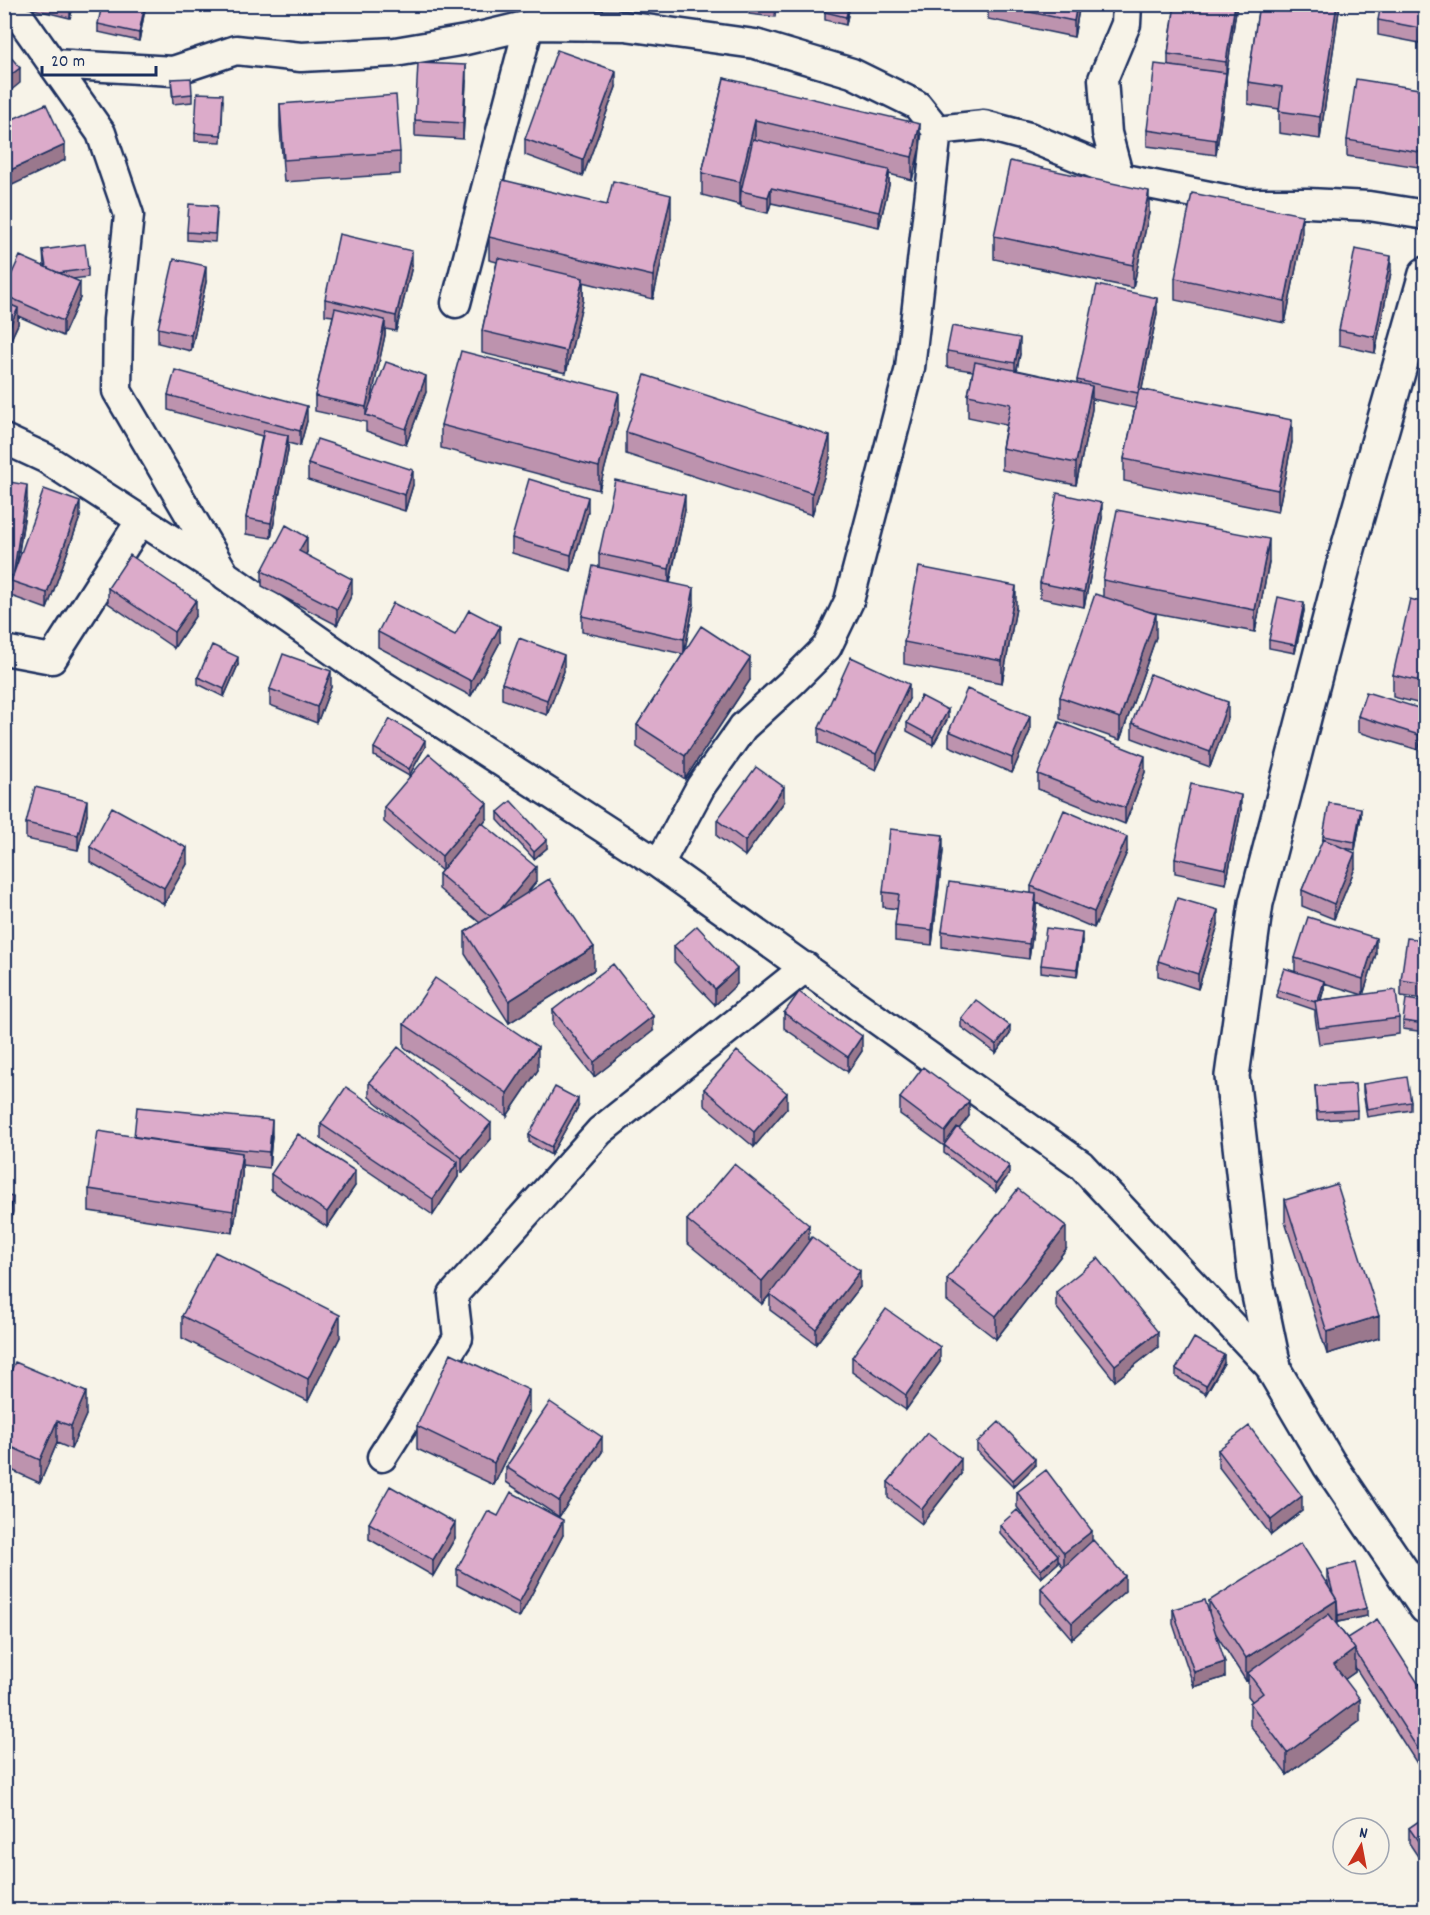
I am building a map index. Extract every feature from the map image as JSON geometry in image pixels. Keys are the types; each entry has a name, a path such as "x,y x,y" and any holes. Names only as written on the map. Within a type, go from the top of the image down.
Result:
{"street":[{"path":"1119,178 1107,133 1103,79 1126,24 1127,4"},
{"path":"16,9 101,133 129,215 118,320 117,391 225,574"},
{"path":"53,64 173,72 236,50 301,57 395,52 466,40 529,25 625,26 755,44 852,73 917,105 937,130 910,368 849,601 827,647 743,727 701,786 659,864"},
{"path":"456,303 529,25"},
{"path":"937,130 984,125 1018,134 1102,167 1119,178 1244,203 1369,206 1425,215"},
{"path":"1275,1372 1255,1276 1232,1076 1256,903 1347,552 1425,274"},
{"path":"4,439 45,458 225,574 388,688 659,864 1081,1165 1275,1372 1329,1464 1425,1607"},
{"path":"4,650 52,659 141,520"},
{"path":"382,1457 458,1338 453,1295 600,1131 806,967"}],"building":[{"path":"102,4 145,4 139,33 98,24"},
{"path":"749,4 775,4 775,9 749,6"},
{"path":"826,4 849,4 846,17 825,12"},
{"path":"991,4 1077,4 1074,21"},
{"path":"1175,4 1235,4 1226,62 1168,54"},
{"path":"1259,4 1337,4 1320,117 1279,111 1282,87 1248,82"},
{"path":"1381,4 1425,4 1425,29 1378,20"},
{"path":"4,49 20,68 4,80"},
{"path":"557,50 616,71 583,160 525,139"},
{"path":"418,63 466,65 463,123 415,120"},
{"path":"1155,64 1226,73 1216,140 1147,130"},
{"path":"191,78 192,94 173,96 171,79"},
{"path":"724,78 920,124 912,157 755,120 740,182 702,173"},
{"path":"1356,79 1425,90 1425,153 1347,140"},
{"path":"197,93 223,94 221,135 195,133"},
{"path":"396,95 400,152 284,160 280,104"},
{"path":"46,104 65,145 4,173 4,123"},
{"path":"753,139 889,170 879,212 771,188 768,197 741,191"},
{"path":"1010,161 1149,191 1133,265 994,236"},
{"path":"503,180 607,205 613,181 671,195 653,276 489,237"},
{"path":"1192,193 1302,215 1285,301 1175,278"},
{"path":"189,204 217,206 215,234 187,232"},
{"path":"339,234 412,251 396,316 325,299"},
{"path":"85,244 88,269 58,273 46,267 43,250"},
{"path":"1355,249 1391,256 1375,337 1339,330"},
{"path":"20,256 80,282 63,321 4,295"},
{"path":"498,258 583,278 566,351 482,331"},
{"path":"174,259 206,266 191,335 158,328"},
{"path":"1097,285 1157,298 1138,393 1077,380"},
{"path":"4,302 18,308 4,339"},
{"path":"335,308 385,320 366,407 315,396"},
{"path":"952,326 1020,338 1015,363 947,351"},
{"path":"461,351 619,392 599,467 441,425"},
{"path":"386,362 426,376 406,429 366,415"},
{"path":"975,362 1092,386 1076,463 1002,448 1011,404 968,395"},
{"path":"175,370 307,406 300,431 168,395"},
{"path":"645,375 830,436 812,493 626,432"},
{"path":"1139,389 1292,420 1278,490 1124,459"},
{"path":"264,430 288,435 271,523 246,518"},
{"path":"317,439 413,470 405,495 308,464"},
{"path":"529,479 588,497 571,555 512,538"},
{"path":"615,480 685,495 669,569 599,554"},
{"path":"4,481 27,485 13,576 4,574"},
{"path":"44,489 80,502 47,593 11,581"},
{"path":"1057,493 1102,503 1084,592 1040,583"},
{"path":"1117,510 1269,539 1255,610 1103,580"},
{"path":"286,525 307,537 299,551 352,579 337,609 262,571"},
{"path":"130,555 196,600 174,632 108,588"},
{"path":"593,566 694,588 684,639 582,616"},
{"path":"919,567 1016,586 1002,661 904,642"},
{"path":"1095,594 1156,614 1120,718 1060,697"},
{"path":"1278,597 1304,603 1295,645 1269,640"},
{"path":"1410,599 1425,603 1425,682 1393,675"},
{"path":"393,603 455,635 469,610 500,626 471,681 378,632"},
{"path":"701,626 750,658 685,756 637,725"},
{"path":"519,638 564,655 547,700 502,683"},
{"path":"212,645 238,657 224,689 198,677"},
{"path":"283,654 331,671 317,707 270,689"},
{"path":"851,657 909,684 876,754 819,728"},
{"path":"1150,674 1228,702 1210,752 1132,723"},
{"path":"967,689 1030,716 1012,758 949,731"},
{"path":"1366,692 1425,710 1419,735 1358,716"},
{"path":"921,696 948,710 933,737 907,723"},
{"path":"390,719 425,740 409,769 374,748"},
{"path":"1059,722 1145,756 1125,808 1038,774"},
{"path":"429,754 487,803 442,856 384,807"},
{"path":"756,767 784,787 745,841 717,820"},
{"path":"1191,784 1241,795 1226,869 1175,858"},
{"path":"35,787 87,800 78,835 26,823"},
{"path":"511,801 547,840 534,852 498,812"},
{"path":"1329,803 1361,808 1355,842 1323,836"},
{"path":"112,807 187,848 164,888 90,847"},
{"path":"1064,810 1127,837 1094,912 1031,886"},
{"path":"481,822 536,867 500,910 490,916 439,874"},
{"path":"890,829 943,835 932,930 895,926 899,894 883,892"},
{"path":"1323,839 1355,853 1334,904 1302,890"},
{"path":"549,879 594,947 509,1001 465,932"},
{"path":"949,882 1036,894 1029,944 942,931"},
{"path":"1177,898 1218,910 1198,974 1158,961"},
{"path":"1308,917 1376,938 1363,979 1295,958"},
{"path":"697,926 737,969 715,989 674,946"},
{"path":"1046,928 1082,933 1077,969 1041,965"},
{"path":"1407,938 1425,940 1425,984 1401,980"},
{"path":"613,964 653,1016 594,1062 553,1010"},
{"path":"1284,968 1324,981 1318,1001 1277,990"},
{"path":"435,978 538,1047 507,1093 404,1024"},
{"path":"1396,990 1399,1018 1319,1028 1315,1001"},
{"path":"799,992 862,1036 848,1057 784,1013"},
{"path":"1406,999 1425,1002 1425,1024 1403,1021"},
{"path":"976,1000 1010,1026 996,1045 961,1019"},
{"path":"398,1047 491,1123 462,1158 369,1082"},
{"path":"737,1051 787,1093 754,1132 704,1089"},
{"path":"923,1067 969,1101 945,1132 900,1098"},
{"path":"1407,1077 1411,1102 1367,1109 1363,1084"},
{"path":"1355,1084 1357,1110 1317,1112 1315,1086"},
{"path":"346,1087 458,1162 433,1199 321,1124"},
{"path":"555,1087 578,1099 551,1147 529,1135"},
{"path":"137,1107 272,1120 269,1152 134,1137"},
{"path":"957,1127 1009,1166 996,1184 944,1145"},
{"path":"98,1131 242,1153 233,1211 89,1189"},
{"path":"298,1134 355,1171 327,1212 271,1174"},
{"path":"734,1164 809,1225 762,1281 687,1220"},
{"path":"1337,1184 1379,1316 1327,1332 1285,1200"},
{"path":"1018,1189 1066,1226 996,1316 947,1279"},
{"path":"4,1195 13,1197 4,1235"},
{"path":"812,1237 860,1271 816,1329 770,1294"},
{"path":"215,1252 340,1315 308,1379 182,1316"},
{"path":"1098,1258 1158,1332 1115,1365 1056,1292"},
{"path":"886,1309 940,1347 906,1395 852,1357"},
{"path":"1194,1338 1224,1355 1206,1386 1176,1369"},
{"path":"451,1353 529,1390 494,1463 417,1426"},
{"path":"15,1362 86,1392 71,1426 57,1421 40,1460 7,1445 4,1451 4,1386"},
{"path":"550,1402 602,1437 559,1501 506,1467"},
{"path":"999,1422 1035,1459 1013,1480 977,1443"},
{"path":"1249,1426 1302,1496 1271,1520 1218,1450"},
{"path":"927,1433 961,1459 922,1509 888,1482"},
{"path":"1046,1470 1092,1531 1064,1553 1017,1492"},
{"path":"390,1486 455,1523 433,1560 369,1523"},
{"path":"511,1492 563,1520 519,1603 457,1569 488,1511 498,1516"},
{"path":"1017,1510 1058,1555 1041,1570 1000,1525"},
{"path":"1093,1540 1125,1576 1072,1623 1041,1588"},
{"path":"1301,1543 1337,1600 1246,1658 1209,1601"},
{"path":"1355,1563 1367,1608 1338,1615 1337,1600 1327,1570"},
{"path":"1205,1600 1225,1662 1194,1672 1173,1609"},
{"path":"1329,1614 1355,1649 1334,1665 1360,1699 1287,1753 1250,1703 1263,1693 1248,1673"},
{"path":"1377,1619 1425,1694 1425,1760 1347,1638"},
{"path":"1425,1817 1425,1851 1409,1828"}]}
